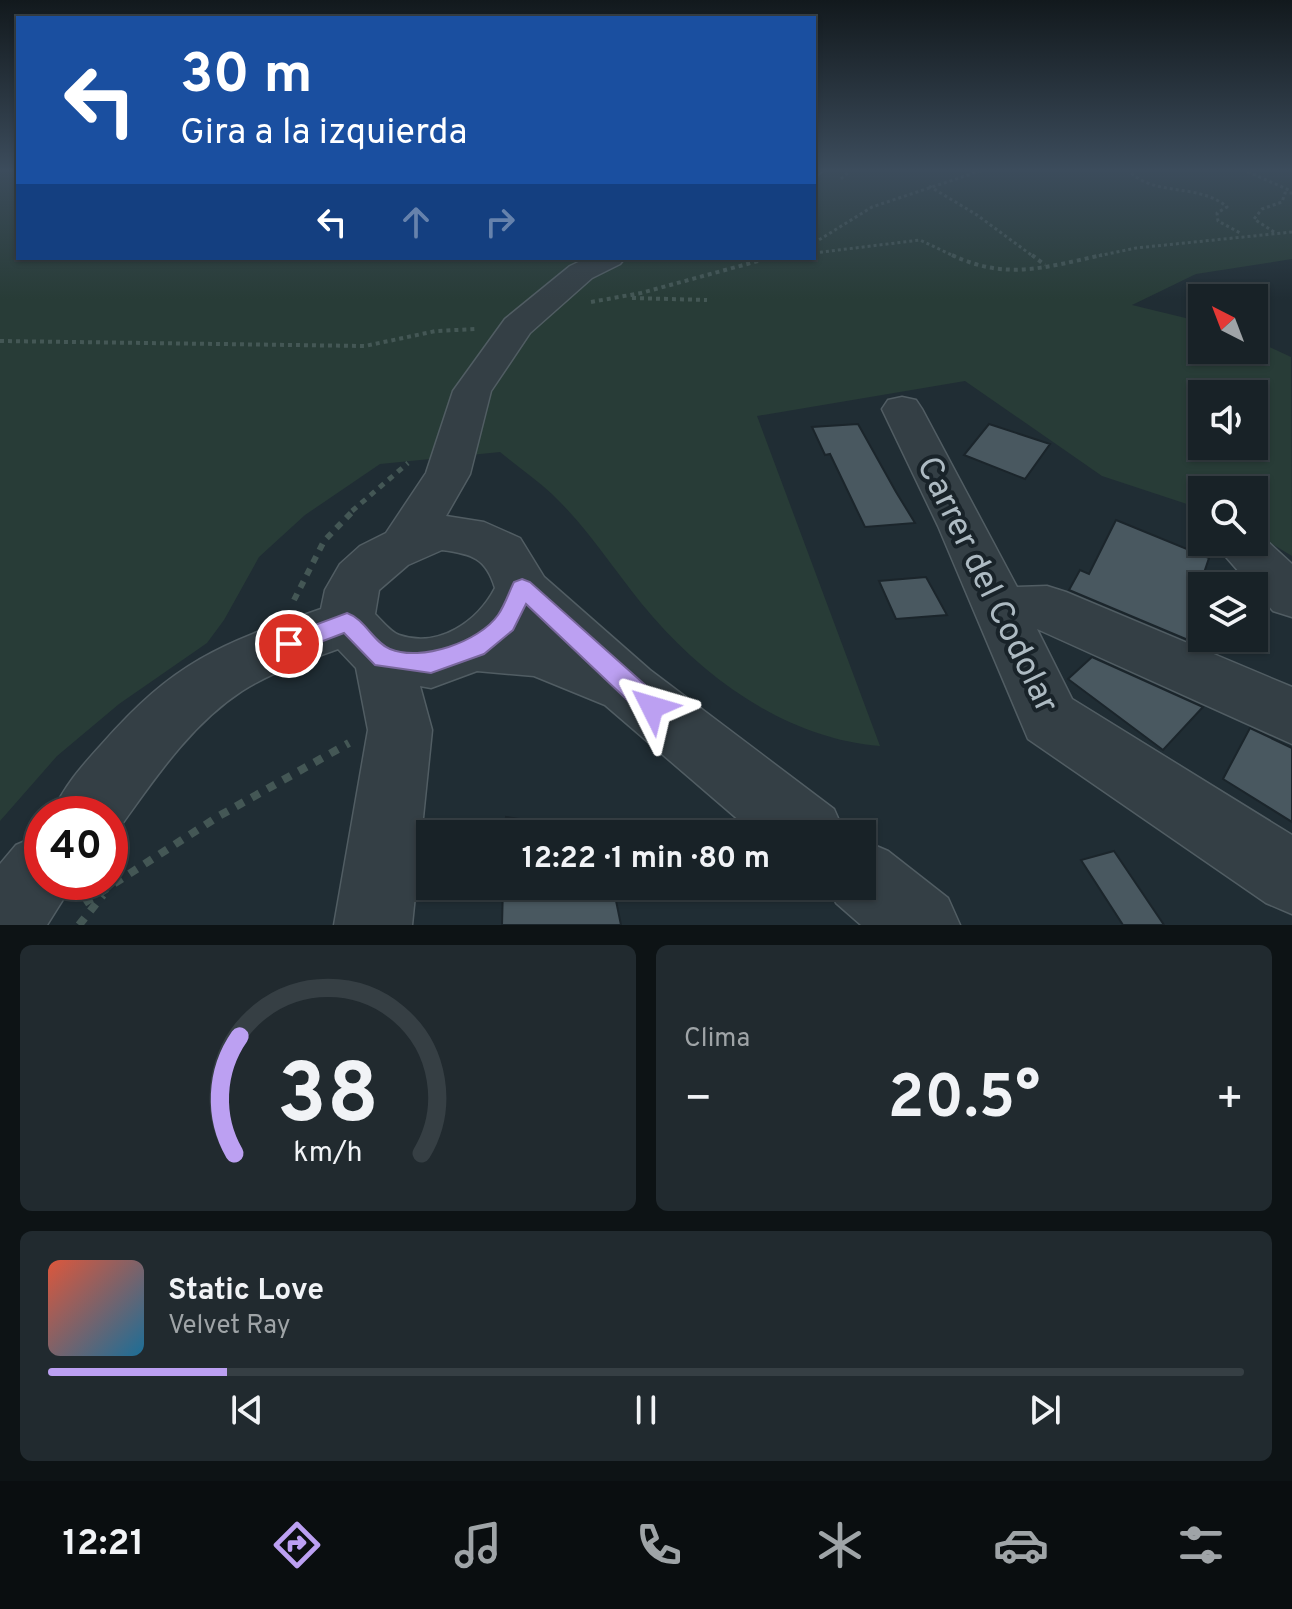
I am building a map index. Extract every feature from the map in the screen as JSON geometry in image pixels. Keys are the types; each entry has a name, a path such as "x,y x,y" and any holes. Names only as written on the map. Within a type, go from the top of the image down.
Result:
{"street":[{"path":"405,543 448,474 472,391 517,326 581,272 606,260"},
{"name":"Carrer del Codolar","path":"902,409 1050,719 1292,877"},
{"path":"448,474 482,537 513,558 522,588 629,689 792,820"},
{"path":"373,925 400,730 365,640 351,591 370,565 405,543 442,533 482,537"},
{"path":"1252,556 1292,596"},
{"path":"102,796 156,729 203,686 243,661 365,640 431,663 461,652 505,623 522,588"},
{"path":"1000,609 1047,607 1292,716"},
{"path":"461,652 539,653 629,689"},
{"path":"400,730 461,652"},
{"path":"876,888 921,925"},
{"path":"0,924 24,894"}],"path":[{"path":"816,241 827,230 868,212"},
{"path":"972,212 1045,266"},
{"path":"1218,212 1218,221 1243,234"},
{"path":"1259,212 1254,219 1275,232"},
{"path":"816,253 920,240 975,266 1018,273 1136,248 1243,234 1292,232"},
{"path":"550,298 600,302 762,260"},
{"path":"623,297 707,300"},
{"path":"0,341 365,346 436,331 517,326"},
{"path":"79,925 105,892 219,816 351,742 400,730"}],"green space":[{"path":"0,212 16,212 16,260 816,260 816,212 1292,212 1292,259 1196,274 1132,305 1188,319 1188,364 1268,364 1268,346 1291,357 1292,556 1268,541 1268,476 1188,476 1188,504 1102,476 965,381 757,416 880,746 847,741 784,720 726,685 675,641 653,617 566,508 500,452 380,464 305,515 259,557 224,620 207,643 119,704 57,756 0,821"}],"building":[{"path":"858,424 915,523 865,527 830,454 825,455 812,427"},
{"path":"989,424 1050,444 1025,479 964,455"},
{"path":"1116,520 1188,549 1188,556 1209,558 1204,572 1188,572 1188,640 1069,590 1080,570 1089,574"},
{"path":"926,577 947,615 896,619 879,581"},
{"path":"1092,657 1203,707 1163,750 1068,679"},
{"path":"1250,728 1292,748 1292,822 1223,779"},
{"path":"1114,851 1164,925 1123,925 1081,860"},
{"path":"503,900 616,900 621,925 502,925"}],"route":[{"path":"289,644 347,622 383,658 431,663 475,647 505,623 522,588 652,707"}]}
